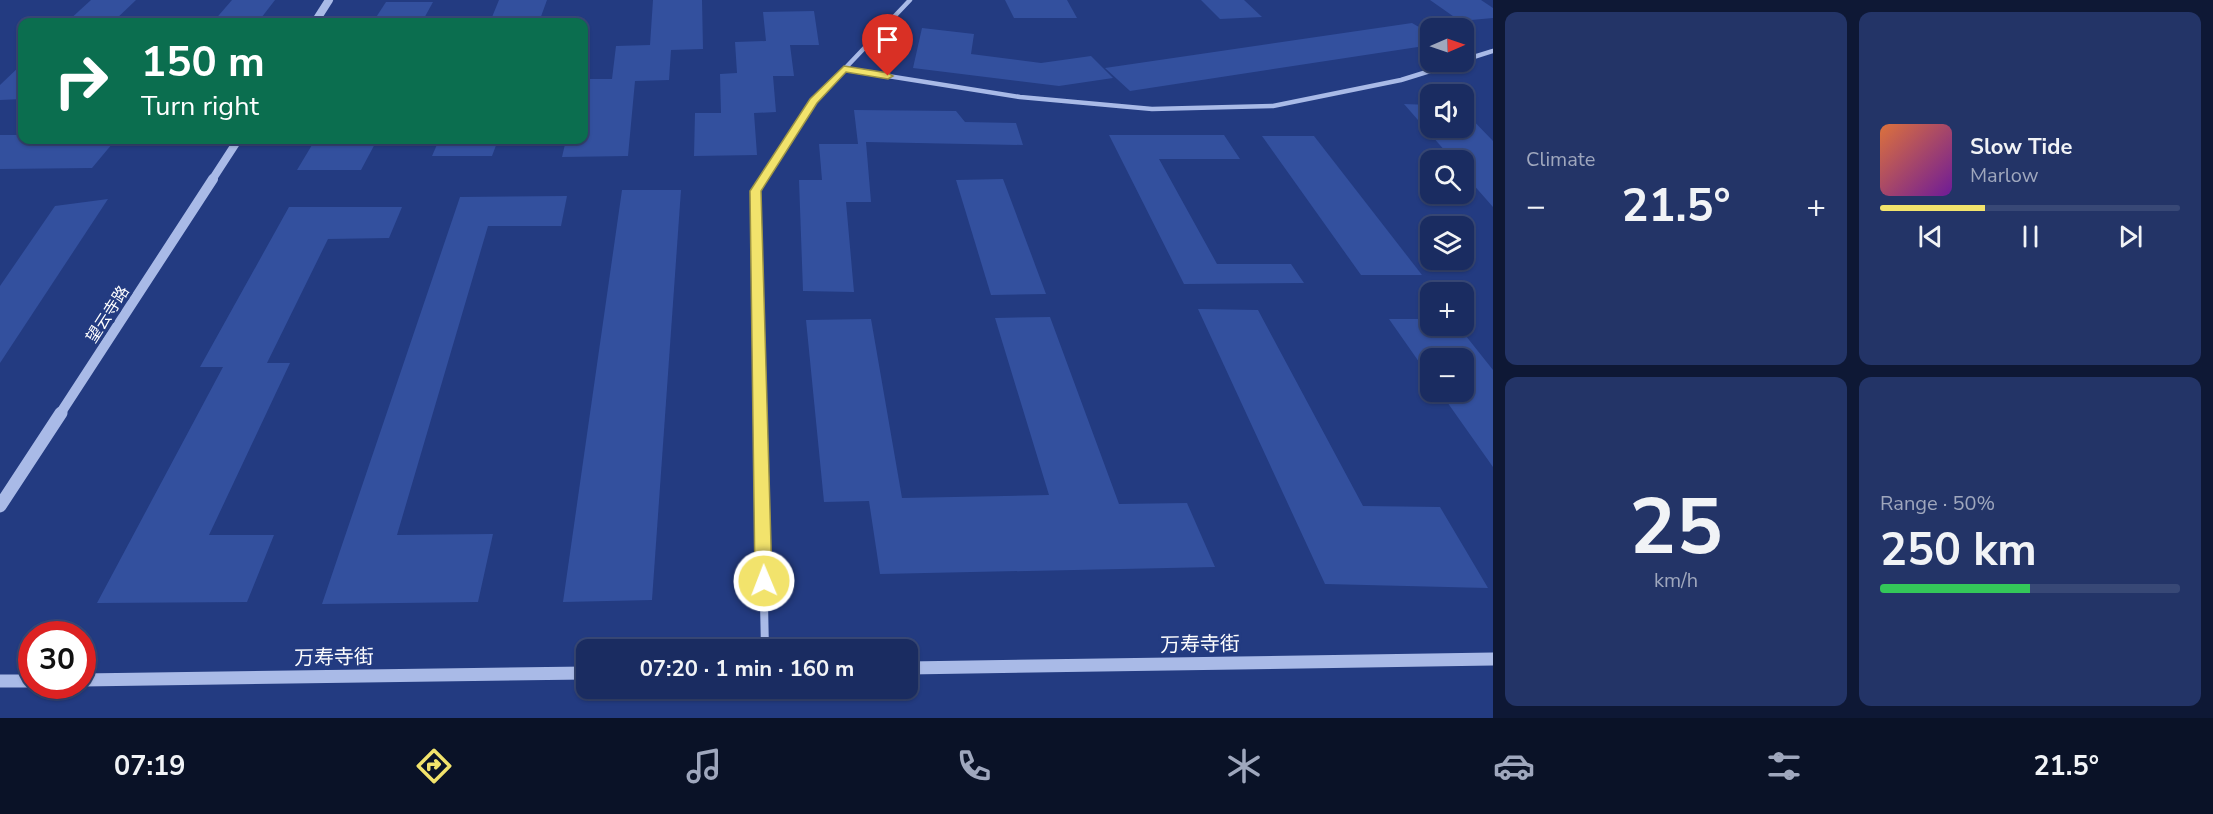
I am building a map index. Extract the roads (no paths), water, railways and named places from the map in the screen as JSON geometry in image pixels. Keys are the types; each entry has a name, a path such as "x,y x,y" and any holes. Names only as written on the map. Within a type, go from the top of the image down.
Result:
{"street":[{"path":"318,18 329,0"},
{"path":"765,639 756,191 814,101 910,0"},
{"path":"1474,57 1493,51"},
{"path":"844,69 1020,97 1152,109 1274,106 1401,80 1427,72"},
{"name":"望云寺路","path":"0,506 235,144"},
{"name":"万寿寺街","path":"918,668 1493,658"},
{"name":"万寿寺街","path":"96,680 576,673"},
{"path":"0,681 18,681"}]}
